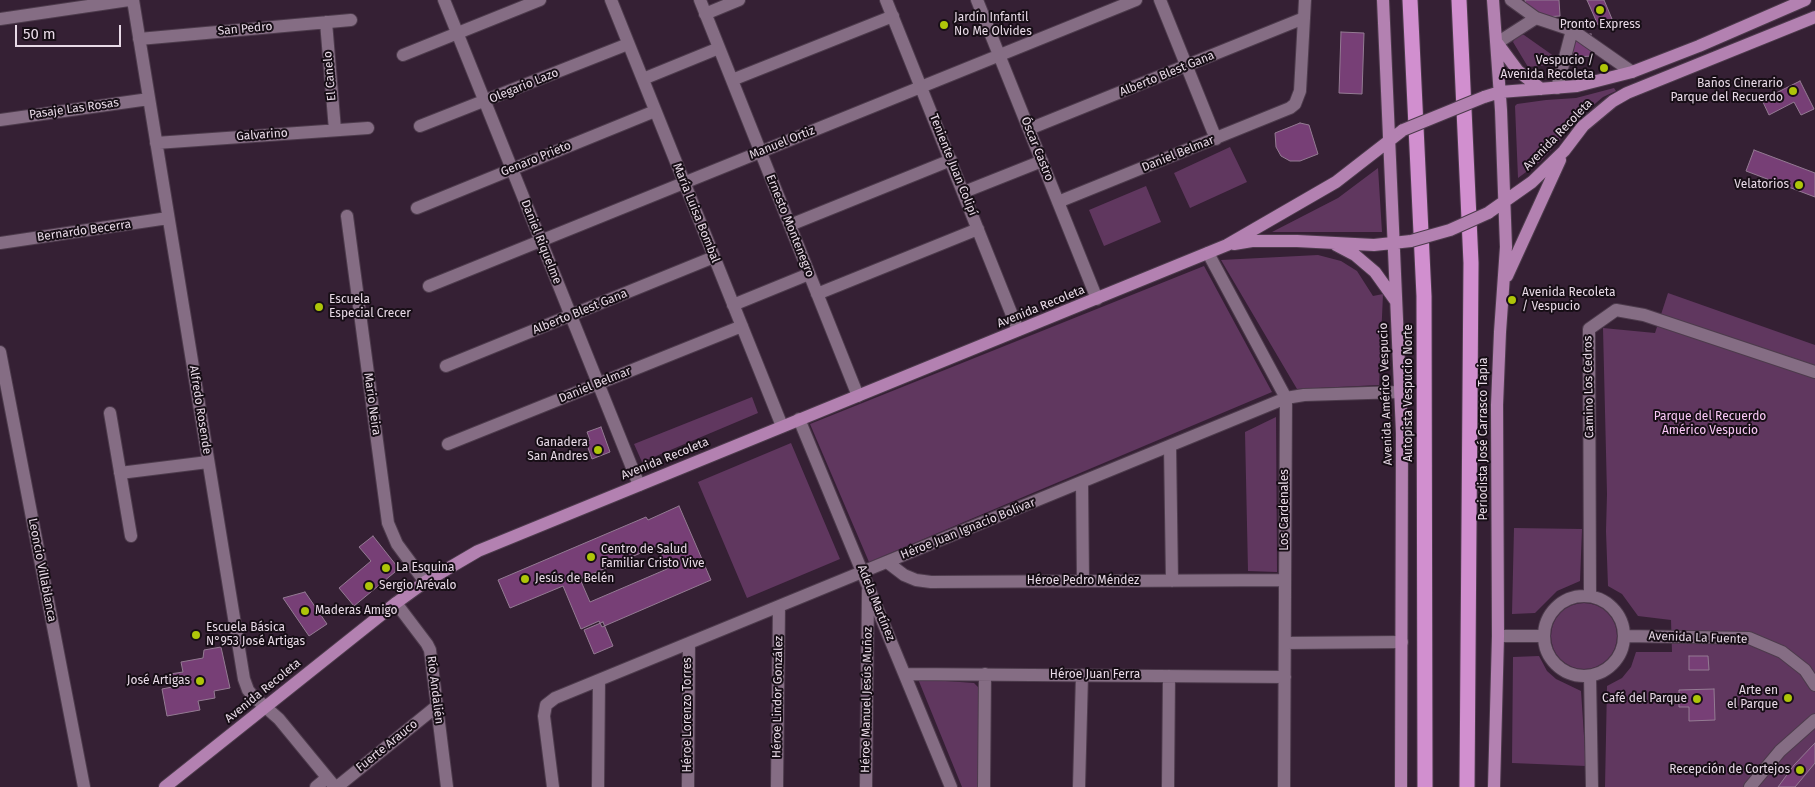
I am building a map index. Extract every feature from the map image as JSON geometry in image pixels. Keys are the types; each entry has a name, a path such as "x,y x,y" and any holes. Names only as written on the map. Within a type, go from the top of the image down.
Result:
{"highway":[{"name":"Autopista Vespucio Norte","path":"1410,0 1424,296 1425,787"},
{"path":"1459,0 1471,263 1467,787"}],"main road":[{"name":"Avenida Américo Vespucio","path":"1383,0 1391,139 1403,480 1401,787"},
{"path":"1493,0 1500,92"},
{"name":"Avenida Recoleta","path":"165,787 396,603 454,564 496,542 1227,245 1329,186 1403,130 1500,92 1589,84 1632,72 1708,42 1805,0"},
{"name":"Avenida Recoleta","path":"1227,245 1268,241 1394,244 1450,230 1488,213 1532,182 1564,151 1593,116 1613,101 1627,93 1815,17"},
{"path":"1497,43 1518,71 1541,89"},
{"name":"Periodista José Carrasco Tapia","path":"1494,787 1498,636 1497,405 1504,283 1505,202 1500,92"},
{"path":"1504,283 1564,151"},
{"path":"1332,242 1354,255 1375,272 1396,302"}],"street":[{"path":"0,19 128,0"},
{"name":"Alfredo Rosende","path":"132,0 244,679 248,690 253,696 279,718 333,784"},
{"name":"Daniel Riquelme","path":"444,0 639,485"},
{"path":"403,55 540,0"},
{"name":"María Luisa Bombal","path":"611,0 782,426"},
{"name":"Ernesto Montenegro","path":"700,0 858,396"},
{"path":"705,14 739,0"},
{"name":"Teniente Juan Colipí","path":"886,0 1018,330"},
{"name":"Óscar Castro","path":"977,0 1097,299"},
{"name":"Manuel Ortiz","path":"429,286 1136,0"},
{"path":"1160,0 1216,139"},
{"path":"1304,18 1305,0"},
{"path":"1511,0 1536,18 1572,30 1632,72"},
{"path":"732,80 893,16"},
{"name":"Alberto Blest Gana","path":"1029,129 1304,18"},
{"name":"Daniel Belmar","path":"1058,202 1284,112 1295,104 1300,92 1304,18"},
{"path":"1497,43 1536,18"},
{"name":"San Pedro","path":"139,38 351,20"},
{"name":"El Canelo","path":"326,22 335,130"},
{"path":"1557,88 1572,30"},
{"name":"Olegario Lazo","path":"420,126 628,44"},
{"path":"643,79 719,48"},
{"name":"Pasaje Las Rosas","path":"0,120 149,99"},
{"name":"Genaro Prieto","path":"417,208 655,111"},
{"name":"Galvarino","path":"156,142 368,128"},
{"path":"790,225 951,160"},
{"path":"964,192 1042,161"},
{"name":"Mario Neira","path":"347,216 388,523 397,544 425,582"},
{"name":"Bernardo Becerra","path":"0,243 168,218"},
{"path":"817,294 978,230"},
{"name":"Los Cardenales","path":"1208,253 1286,398 1284,787"},
{"name":"Alberto Blest Gana","path":"446,366 714,257"},
{"path":"734,305 809,274"},
{"name":"Camino Los Cedros","path":"1590,596 1589,329 1616,310 1644,315 1815,372"},
{"name":"Daniel Belmar","path":"448,444 742,326"},
{"name":"Leoncio Villablanca","path":"0,352 84,787"},
{"name":"Héroe Juan Ignacio Bolívar","path":"553,787 544,716 546,705 555,698 779,606 866,577 887,562 1286,398 1304,395 1400,392"},
{"path":"110,413 131,536"},
{"name":"Adela Martínez","path":"799,419 866,577 951,787"},
{"path":"1170,446 1172,581"},
{"path":"120,473 208,462"},
{"path":"1082,482 1083,581"},
{"name":"Héroe Pedro Méndez","path":"887,562 904,575 916,580 931,582 1285,580"},
{"name":"Héroe Manuel Jesús Muñoz","path":"866,577 866,787"},
{"path":"1590,596 1610,606 1618,614 1624,636 1623,647 1618,658 1611,666 1601,673 1590,676 1576,676 1564,671 1553,662 1546,650 1544,636 1546,622 1553,610 1563,602 1576,597 1590,596"},
{"name":"Río Andalién","path":"396,603 430,650 447,787"},
{"name":"Héroe Lindor González","path":"777,787 779,606"},
{"path":"1498,636 1544,636"},
{"name":"Avenida La Fuente","path":"1624,636 1749,638 1782,652 1806,670 1815,685"},
{"path":"1285,643 1402,642"},
{"name":"Héroe Lorenzo Torres","path":"688,787 689,643"},
{"name":"Héroe Juan Ferra","path":"905,674 1285,677"},
{"path":"984,787 985,674"},
{"path":"1079,787 1082,675"},
{"path":"1168,787 1170,676"},
{"path":"1588,786 1590,676"},
{"path":"598,787 599,680"},
{"name":"Fuerte Arauco","path":"316,787 333,784 437,706"},
{"path":"1750,787 1780,751 1815,720"}],"green space":[{"path":"1518,34 1524,35 1558,59 1559,64 1528,67 1513,42"},
{"path":"1614,88 1616,91 1603,97 1584,113 1541,161 1518,178 1515,106 1517,104 1576,98"},
{"path":"1230,147 1247,182 1190,208 1174,173"},
{"path":"1378,168 1382,232 1272,232 1338,198"},
{"path":"1146,186 1161,222 1104,246 1089,210"},
{"path":"1318,255 1341,261 1357,271 1373,296 1383,294 1379,385 1297,389 1221,260"},
{"path":"1204,266 1272,392 869,562 810,424"},
{"name":"Parque del Recuerdo Américo Vespucio","path":"1668,293 1815,345 1815,787 1605,787 1607,686 1622,678 1631,667 1636,652 1672,652 1671,620 1638,616 1622,594 1608,586 1603,328 1655,333"},
{"path":"752,397 758,413 642,462 634,444"},
{"path":"1276,417 1277,572 1248,571 1245,432"},
{"path":"791,443 840,559 747,598 698,482"},
{"path":"1514,528 1582,529 1580,581 1557,591 1535,613 1512,614"},
{"path":"1584,603 1597,606 1607,613 1614,623 1617,636 1614,649 1607,659 1597,666 1584,669 1571,666 1561,659 1554,649 1551,636 1554,623 1561,613 1571,606"},
{"path":"1539,656 1547,671 1556,679 1581,691 1586,766 1512,763 1513,657"},
{"path":"918,679 974,683 980,689 979,787 962,787"}],"building":[{"path":"1525,0 1559,0 1560,16 1527,18"},
{"name":"Pronto Express","path":"1587,0 1604,0 1612,19 1598,25"},
{"path":"1341,32 1364,33 1362,94 1339,93"},
{"path":"1591,34 1593,56 1573,57 1572,35"},
{"name":"Baños Cinerario Parque del Recuerdo","path":"1800,81 1814,109 1801,115 1794,102 1769,115 1762,100"},
{"path":"1300,123 1309,125 1318,154 1300,161 1290,161 1281,156 1276,147 1275,133"},
{"name":"Velatorios","path":"1754,150 1815,173 1815,197 1746,171"},
{"path":"601,427 610,452 592,459 586,442 590,440 587,432"},
{"name":"Centro de Salud Familiar Cristo Vive","path":"679,506 711,580 602,627 599,621 581,629 563,586 510,608 498,580 646,517 648,520","holes":["657,546 667,569 590,602 580,579"]},
{"path":"373,536 396,565 395,572 354,606 339,588 371,561 359,547"},
{"name":"Maderas Amigo","path":"305,592 327,624 309,636 283,598"},
{"path":"603,622 613,646 594,654 584,630"},
{"name":"José Artigas","path":"221,647 230,688 214,691 215,698 198,701 200,710 167,716 162,689 172,687 170,674 183,672 181,662 203,658 204,650"},
{"path":"1689,656 1708,656 1709,670 1689,670"},
{"name":"Café del Parque","path":"1714,689 1715,720 1689,721 1689,707 1679,707 1679,690"},
{"name":"Recepción de Cortejos","path":"1815,743 1815,763 1795,787 1778,787 1794,765"}],"place":[{"name":"Pronto Express","path":"1600,10"},
{"name":"Jardín Infantil No Me Olvides","path":"944,25"},
{"name":"Vespucio / Avenida Recoleta","path":"1604,68"},
{"name":"Baños Cinerario Parque del Recuerdo","path":"1793,91"},
{"name":"Velatorios","path":"1799,185"},
{"name":"Avenida Recoleta / Vespucio","path":"1512,300"},
{"name":"Escuela Especial Crecer","path":"319,307"},
{"name":"Ganadera San Andres","path":"598,450"},
{"name":"Centro de Salud Familiar Cristo Vive","path":"591,557"},
{"name":"La Esquina","path":"386,568"},
{"name":"Jesús de Belén","path":"525,579"},
{"name":"Sergio Arévalo","path":"369,586"},
{"name":"Maderas Amigo","path":"305,611"},
{"name":"Escuela Básica N°953 José Artigas","path":"196,635"},
{"name":"José Artigas","path":"200,681"},
{"name":"Arte en el Parque","path":"1788,698"},
{"name":"Café del Parque","path":"1697,699"},
{"name":"Recepción de Cortejos","path":"1800,770"}]}
